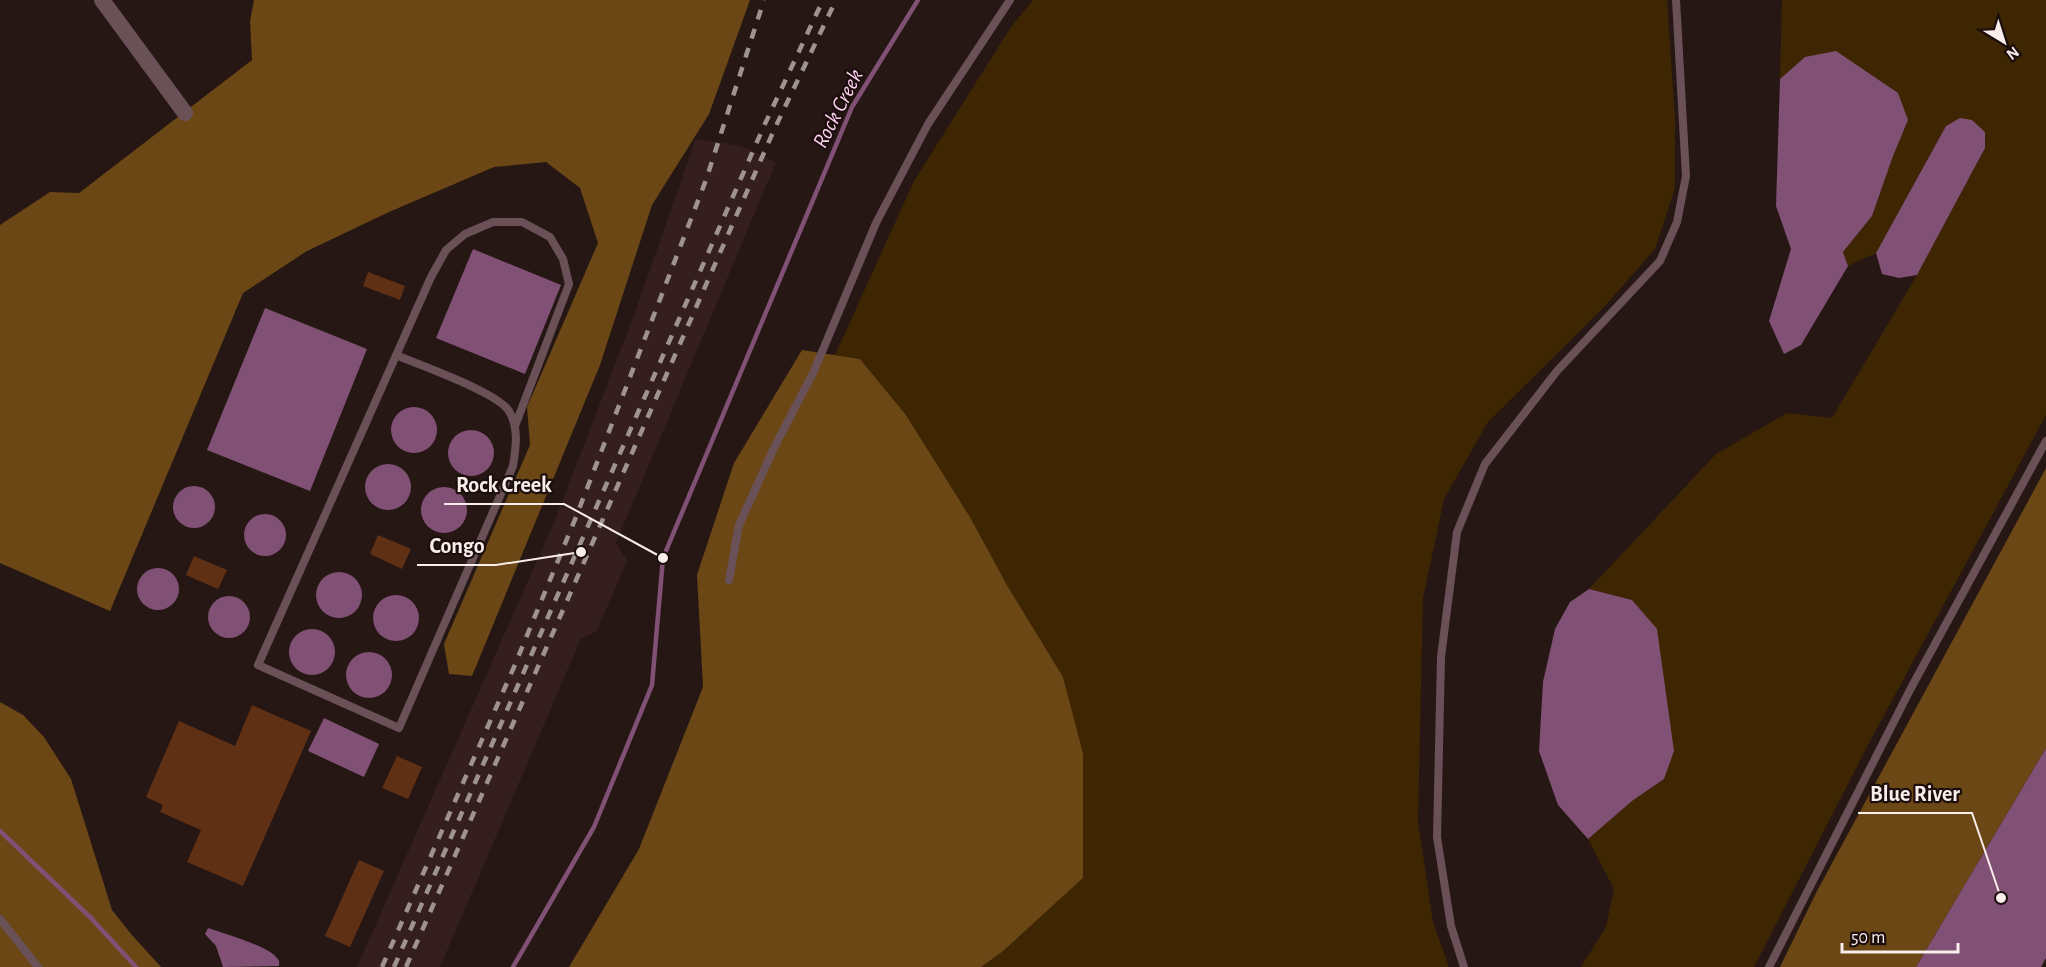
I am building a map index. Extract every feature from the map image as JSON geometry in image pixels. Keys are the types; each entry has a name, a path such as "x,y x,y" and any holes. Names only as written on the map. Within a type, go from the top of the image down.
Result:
{"street":[{"path":"102,0 185,113"}],"lane":[{"path":"729,580 739,525 774,448 814,371 876,223 928,124 1010,0"},
{"path":"1464,967 1451,926 1437,837 1441,657 1457,532 1485,464 1557,371 1660,261 1677,222 1686,176 1676,0"},
{"path":"396,355 501,402 508,410 515,426 516,442 513,466 399,728 258,665 430,278 446,250 465,234 493,222 522,222 550,237 563,259 569,284 515,426"},
{"path":"1769,967 1911,688 2046,441"},
{"path":"0,919 38,967"}],"shaded area":[{"path":"254,0 750,0 709,114 652,205 600,365 472,676 449,674 444,644 530,445 527,407 598,243 580,188 546,162 494,167 389,212 307,251 243,293 110,611 0,563 0,225 50,192 79,193 252,60 250,21"},
{"path":"1033,0 1667,0 1675,119 1675,188 1655,249 1604,307 1488,422 1444,499 1423,598 1418,821 1433,922 1449,967 981,967 1002,952 1083,878 1083,753 1063,677 1008,587 970,517 906,415 860,359 835,355 914,181 1011,27"},
{"path":"1782,0 2046,0 2046,415 1868,745 1754,967 1581,967 1606,927 1614,889 1588,839 1632,801 1664,779 1632,600 1589,589 1716,454 1787,413 1832,418 1917,275 1985,148 1946,126 1876,253 1848,266 1843,252 1872,216 1908,120 1805,57 1780,79"},
{"path":"1836,51 1898,93 1908,120 1872,216 1843,252 1848,266 1801,345 1784,354 1769,321 1791,249 1776,206 1780,79 1805,57"},
{"path":"1960,118 1972,120 1985,132 1985,148 1917,275 1899,278 1882,274 1876,253 1946,126"},
{"path":"696,139 741,146 776,162 616,543 627,561 596,632 581,638 440,967 357,967 556,518 634,315"},
{"path":"473,249 561,285 525,374 436,338"},
{"path":"265,308 367,349 310,491 207,450"},
{"path":"802,350 860,359 906,415 970,517 1008,587 1063,677 1083,753 1083,878 1002,952 981,967 569,967 639,849 703,687 697,575 734,463"},
{"path":"414,407 430,414 437,430 430,446 414,453 398,446 391,430 398,414"},
{"path":"471,430 487,437 494,453 487,469 471,476 455,469 448,453 455,437"},
{"path":"388,464 404,471 411,487 404,503 388,510 372,503 365,487 372,471"},
{"path":"2046,468 2046,748 1916,967 1780,967 1817,891"},
{"path":"194,486 209,492 215,507 209,522 194,528 179,522 173,507 179,492"},
{"path":"444,487 460,494 467,510 460,526 444,533 428,526 421,510 428,494"},
{"path":"265,514 280,520 286,535 280,550 265,556 250,550 244,535 250,520"},
{"path":"158,568 173,574 179,589 173,604 158,610 143,604 137,589 143,574"},
{"path":"339,572 355,579 362,595 355,611 339,618 323,611 316,595 323,579"},
{"path":"1589,589 1632,600 1657,629 1674,751 1664,779 1632,801 1588,839 1558,805 1539,751 1543,682 1555,629 1570,602"},
{"path":"396,595 412,602 419,618 412,634 396,641 380,634 373,618 380,602"},
{"path":"229,596 244,602 250,617 244,632 229,638 214,632 208,617 214,602"},
{"path":"312,629 328,636 335,652 328,668 312,675 296,668 289,652 296,636"},
{"path":"369,652 385,659 392,675 385,691 369,698 353,691 346,675 353,659"},
{"path":"0,702 23,715 44,737 71,779 112,910 161,967 0,967"},
{"path":"324,718 379,744 364,777 308,751"},
{"path":"2046,748 2046,958 2041,967 1916,967"},
{"path":"208,928 264,949 277,958 279,966 223,967 216,946 205,934"}],"building":[{"path":"368,272 405,286 400,300 363,286"},
{"path":"378,535 411,549 402,569 370,554"},
{"path":"194,556 227,570 218,589 186,575"},
{"path":"252,705 311,731 243,886 187,862 201,830 160,812 163,805 146,797 179,721 235,746"},
{"path":"397,756 422,767 408,799 382,788"},
{"path":"359,860 384,871 350,947 325,936"}],"waterway":[{"name":"Rock Creek","path":"513,967 594,827 652,685 663,558 852,107 918,0"},
{"path":"0,831 91,918 136,967"}],"railway":[{"path":"382,967 514,667 576,517 706,180 764,0"},
{"path":"394,967 764,126 823,0"},
{"path":"406,967 774,130 836,0"}],"place":[{"name":"Congo","path":"581,552"},
{"name":"Rock Creek","path":"663,558"},
{"name":"Blue River","path":"2001,898"}]}
